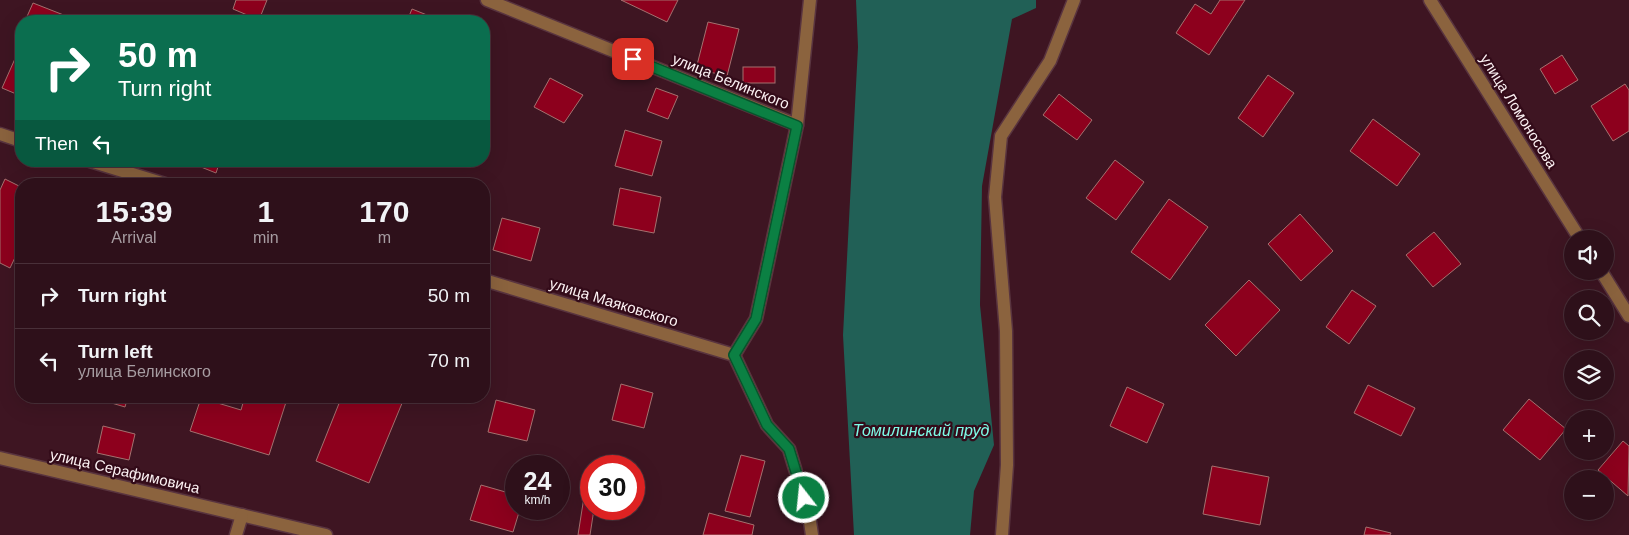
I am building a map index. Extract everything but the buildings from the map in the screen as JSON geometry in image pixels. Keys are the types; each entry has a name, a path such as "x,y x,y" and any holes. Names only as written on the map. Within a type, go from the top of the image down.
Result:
{"street":[{"name":"улица Белинского","path":"486,0 797,126"},
{"path":"810,0 797,126 756,319 734,355 767,425 789,449 809,515 812,535"},
{"path":"1002,535 1007,464 1006,331 994,197 1000,136 1050,61 1074,0"},
{"name":"улица Ломоносова","path":"1430,0 1574,230"},
{"path":"0,134 15,138"},
{"path":"110,167 145,178"},
{"path":"1607,280 1629,316"},
{"name":"улица Маяковского","path":"490,282 734,355"},
{"name":"улица Серафимовича","path":"0,458 326,535"},
{"path":"236,535 242,515"}],"water":[{"name":"Томилинский пруд","path":"856,0 1036,0 1036,8 1012,19 982,186 980,305 994,445 974,491 970,535 854,535 843,335 858,47"}],"route":[{"path":"633,59 797,126 756,319 734,355 767,425 789,449 804,498"}]}
